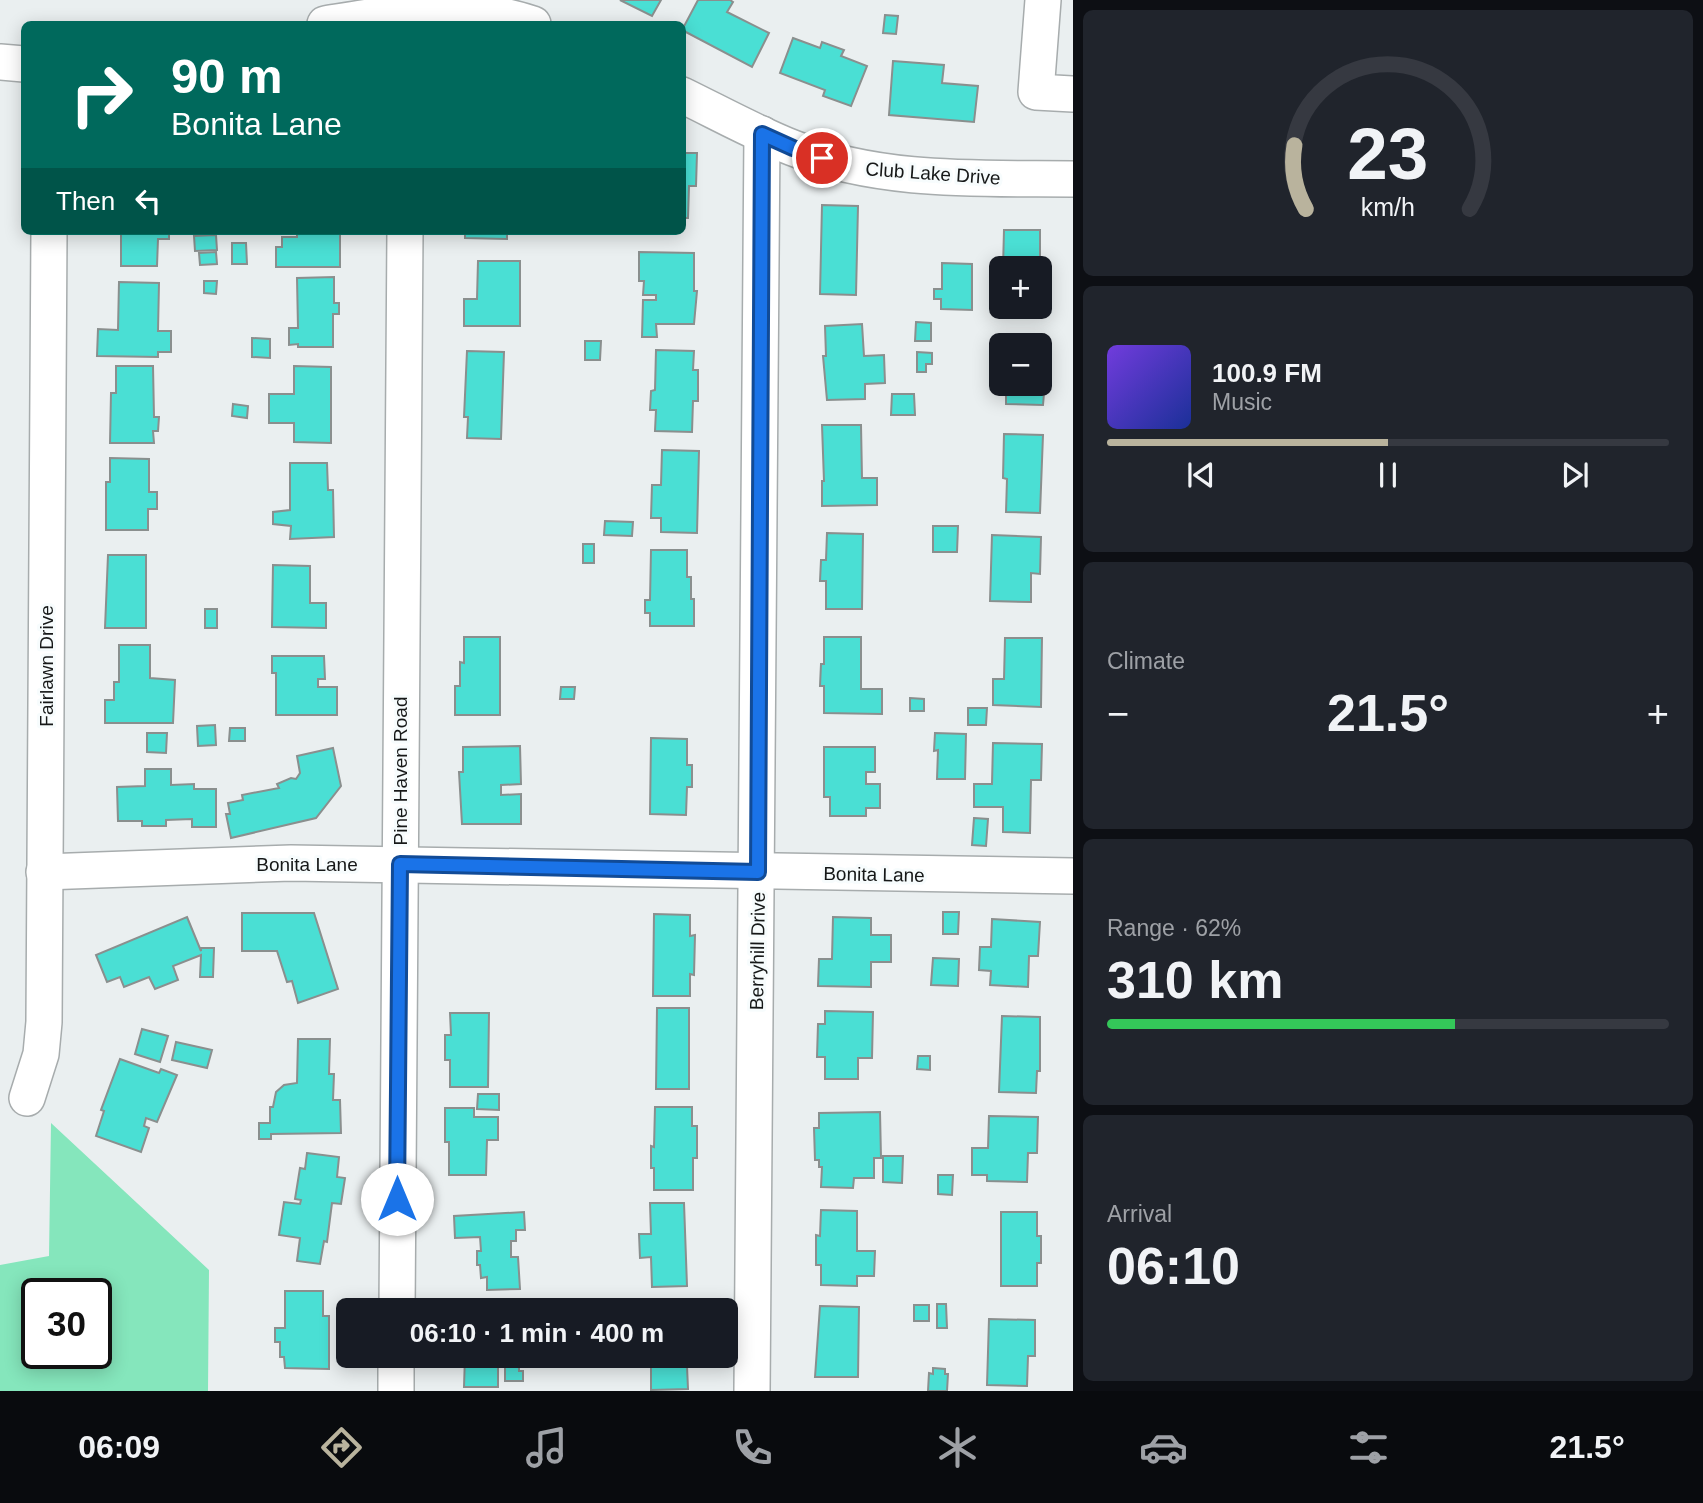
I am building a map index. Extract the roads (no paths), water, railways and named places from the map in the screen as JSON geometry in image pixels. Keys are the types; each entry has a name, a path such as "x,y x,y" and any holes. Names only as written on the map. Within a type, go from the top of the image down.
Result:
{"street":[{"path":"1043,0 1036,92 1073,94"},
{"path":"360,21 470,9 522,21"},
{"path":"0,62 21,64"},
{"name":"Club Lake Drive","path":"686,97 793,148 822,158 879,171 964,178 1073,179"},
{"name":"Berryhill Drive","path":"752,1391 762,134"},
{"name":"Fairlawn Drive","path":"27,1098 41,1054 44,1022 49,235"},
{"name":"Pine Haven Road","path":"397,1298 405,235"},
{"name":"Bonita Lane","path":"44,872 259,864 400,864 1073,876"},
{"path":"396,1368 396,1391"}]}
